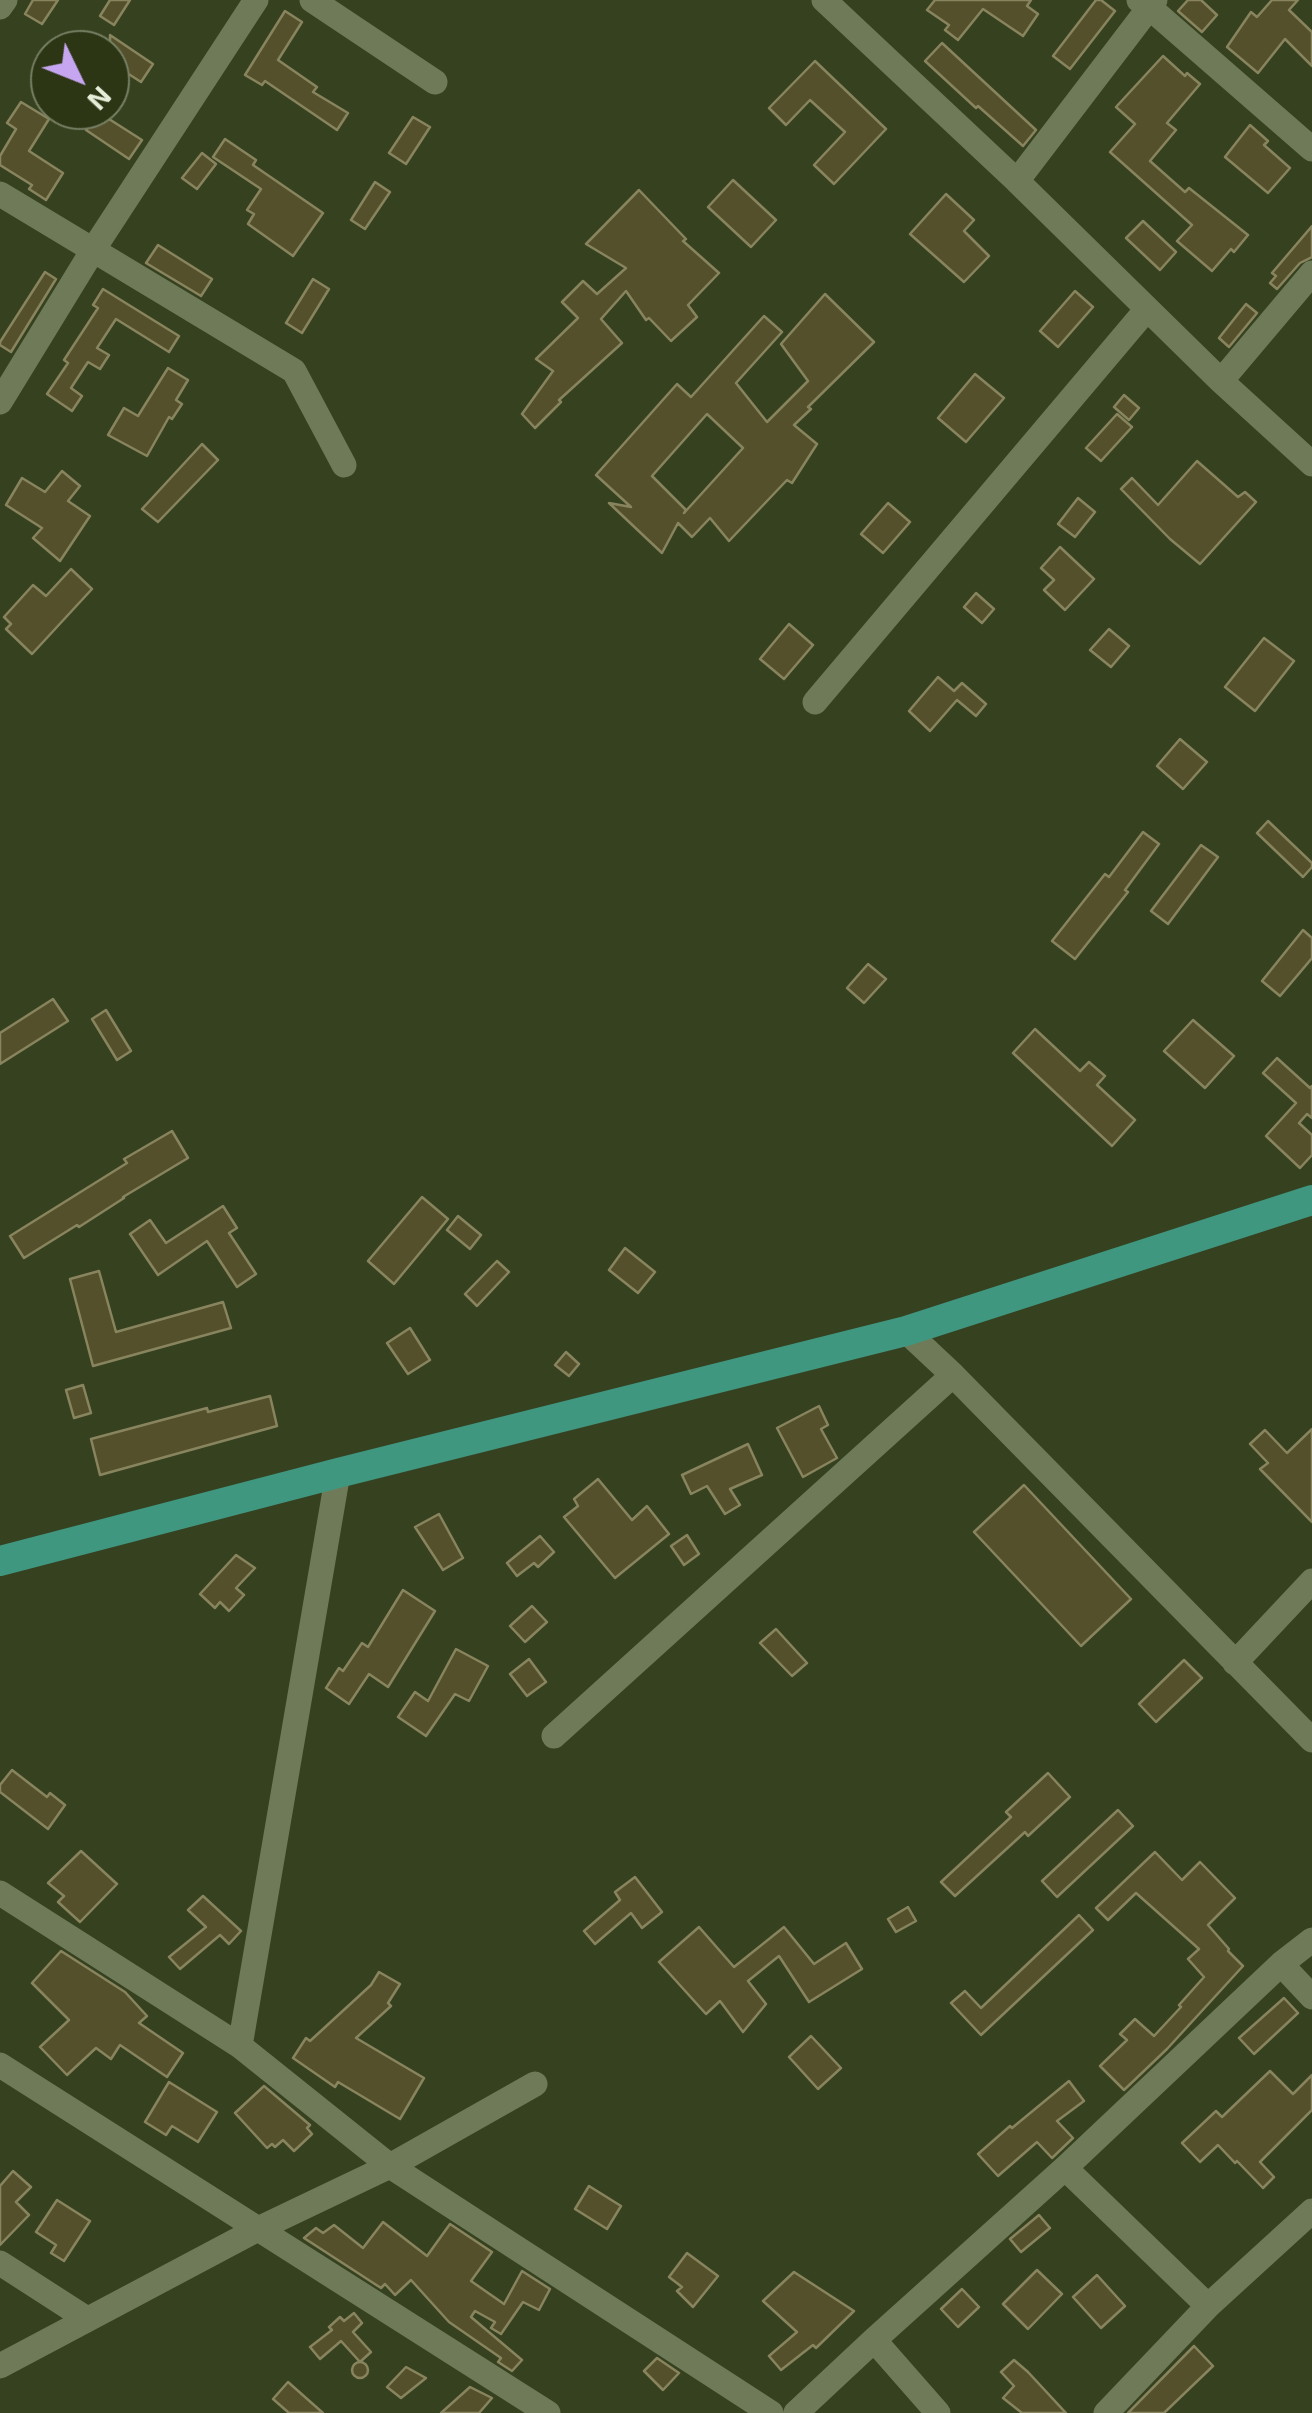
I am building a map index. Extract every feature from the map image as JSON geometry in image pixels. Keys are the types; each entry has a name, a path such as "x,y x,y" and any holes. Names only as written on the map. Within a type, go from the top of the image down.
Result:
{"main road":[{"path":"0,1561 906,1332 1312,1200"}],"street":[{"path":"0,7 4,0"},
{"path":"0,402 93,250 256,0"},
{"path":"312,0 436,82"},
{"path":"824,0 1312,464"},
{"path":"1016,181 1148,2 1312,149"},
{"path":"0,194 294,371 344,465"},
{"path":"1221,381 1312,273"},
{"path":"815,702 1147,308"},
{"path":"906,1332 1312,1740"},
{"path":"554,1736 953,1375"},
{"path":"240,2046 338,1473"},
{"path":"1235,1664 1312,1581"},
{"path":"0,1894 240,2046 390,2166 771,2413"},
{"path":"796,2413 1281,1964 1312,1940"},
{"path":"1281,1964 1312,1997"},
{"path":"0,2065 548,2413"},
{"path":"0,2366 258,2230 390,2166 536,2084"},
{"path":"1065,2168 1208,2306"},
{"path":"1106,2413 1208,2306 1312,2211"},
{"path":"0,2262 87,2319"},
{"path":"874,2340 938,2413"}],"building":[{"path":"33,0 58,0 42,24 25,14"},
{"path":"110,0 130,0 114,25 100,16"},
{"path":"935,0 1031,0 1027,6 1038,14 1023,36 983,9 958,40 945,30 949,25 927,10"},
{"path":"1096,0 1115,11 1070,69 1053,56"},
{"path":"1188,0 1201,0 1217,15 1202,32 1178,11"},
{"path":"1272,0 1298,0 1289,10 1312,32 1312,66 1285,39 1258,73 1227,47 1251,12 1257,17"},
{"path":"285,11 302,22 278,60 317,87 313,92 348,113 337,130 265,81 262,85 245,75"},
{"path":"942,43 1036,130 1023,146 925,61"},
{"path":"130,48 153,64 141,82 130,75"},
{"path":"1163,56 1200,84 1167,123 1176,130 1150,161 1185,192 1189,188 1248,235 1212,271 1177,241 1192,225 1110,152 1135,124 1116,107"},
{"path":"815,61 886,129 834,184 814,165 845,132 810,100 786,125 769,108"},
{"path":"21,102 30,107 30,130 42,130 29,151 63,173 46,200 29,189 32,185 0,165 0,156 16,129 7,123"},
{"path":"413,117 430,127 406,164 389,153"},
{"path":"1250,125 1268,141 1264,145 1290,168 1268,193 1225,157"},
{"path":"86,130 126,130 142,140 129,159"},
{"path":"225,139 256,160 253,165 323,213 293,256 248,224 254,214 247,210 261,189 213,157"},
{"path":"202,153 216,164 197,189 182,178"},
{"path":"733,180 776,220 751,247 708,207"},
{"path":"375,182 390,192 365,229 351,220"},
{"path":"639,190 686,239 683,241 719,273 688,305 697,317 671,341 649,318 646,320 626,291 601,319 622,343 559,400 535,428 522,414 553,371 536,359 578,318 562,302 583,281 597,294 626,268 586,244"},
{"path":"946,194 974,220 964,231 989,256 964,282 910,234"},
{"path":"1143,221 1176,252 1160,270 1126,238"},
{"path":"1312,226 1312,257 1300,263 1277,289 1270,283 1276,276 1272,273"},
{"path":"158,245 212,279 201,296 146,263"},
{"path":"45,272 56,279 11,352 0,342"},
{"path":"313,279 329,289 302,333 286,323"},
{"path":"103,289 179,336 169,352 116,319 97,348 109,355 100,369 88,362 71,388 82,396 72,411 47,394 98,308 93,305"},
{"path":"1075,291 1093,307 1058,347 1040,331"},
{"path":"825,294 874,342 794,425 817,444 792,483 787,480 729,541 710,518 692,537 678,523 662,553 609,503 631,507 596,475 677,384 691,397 764,316 782,332 736,383 767,422 808,381 781,344","holes":["707,414 743,448 684,513 686,510 652,476"]},
{"path":"1246,304 1257,313 1229,347 1219,338"},
{"path":"168,368 188,380 176,400 182,404 172,419 169,417 147,456 108,435 124,408 138,416"},
{"path":"975,374 1004,398 966,442 938,418"},
{"path":"1124,395 1139,408 1129,420 1114,407"},
{"path":"1117,414 1132,427 1101,461 1086,448"},
{"path":"202,444 218,460 158,522 142,509"},
{"path":"1197,461 1238,497 1245,492 1256,502 1200,564 1121,489 1132,478 1158,505"},
{"path":"62,471 80,486 68,501 90,516 60,561 33,538 42,528 6,505 22,478 45,492"},
{"path":"1078,498 1095,512 1075,537 1058,524"},
{"path":"888,503 910,522 883,553 861,534"},
{"path":"1060,547 1094,579 1065,610 1044,590 1054,580 1041,568"},
{"path":"71,569 92,589 32,654 6,629 11,624 4,617 33,585 46,596"},
{"path":"976,593 994,609 982,623 964,607"},
{"path":"789,624 813,645 784,679 760,659"},
{"path":"1109,629 1129,646 1111,667 1090,650"},
{"path":"1264,638 1294,661 1255,711 1225,687"},
{"path":"938,677 954,691 962,683 986,704 976,716 957,700 930,731 909,711"},
{"path":"1180,739 1207,762 1183,789 1157,766"},
{"path":"1268,821 1312,863 1303,877 1257,833"},
{"path":"1143,832 1159,844 1125,890 1128,892 1075,959 1052,941"},
{"path":"1201,845 1218,857 1168,924 1151,911"},
{"path":"1303,930 1312,938 1312,958 1280,996 1262,981"},
{"path":"868,964 886,979 864,1003 847,988"},
{"path":"53,999 68,1021 0,1064 0,1033"},
{"path":"106,1010 131,1051 117,1060 92,1019"},
{"path":"1193,1020 1234,1056 1205,1088 1164,1051"},
{"path":"1035,1029 1080,1071 1089,1062 1105,1076 1097,1085 1135,1120 1112,1146 1013,1053"},
{"path":"1277,1058 1312,1086 1312,1118 1307,1114 1299,1123 1312,1135 1312,1155 1300,1168 1266,1136 1296,1103 1263,1073"},
{"path":"172,1131 188,1158 24,1258 10,1236"},
{"path":"422,1197 448,1219 394,1284 368,1261"},
{"path":"223,1206 237,1228 229,1233 256,1274 237,1287 207,1241 158,1275 130,1234 150,1220 166,1243"},
{"path":"458,1216 481,1235 470,1249 447,1230"},
{"path":"625,1248 655,1272 638,1293 609,1270"},
{"path":"497,1261 509,1272 477,1306 465,1294"},
{"path":"99,1271 116,1332 223,1302 231,1328 93,1366 70,1279"},
{"path":"410,1328 430,1360 408,1374 387,1343"},
{"path":"566,1352 579,1364 569,1376 555,1365"},
{"path":"83,1385 91,1413 74,1418 66,1390"},
{"path":"270,1396 277,1426 100,1475 91,1439 207,1408 208,1412"},
{"path":"819,1406 828,1425 821,1429 837,1458 803,1477 777,1428"},
{"path":"1312,1429 1312,1522 1260,1469 1268,1463 1250,1444 1265,1430 1287,1453"},
{"path":"748,1444 762,1475 730,1489 740,1505 725,1514 707,1486 691,1494 682,1475"},
{"path":"598,1479 632,1520 647,1506 669,1534 615,1578 564,1517 578,1506 574,1499"},
{"path":"1024,1485 1131,1599 1081,1646 974,1532"},
{"path":"439,1514 463,1558 443,1570 415,1527"},
{"path":"687,1535 699,1554 684,1565 671,1546"},
{"path":"540,1536 554,1552 538,1567 534,1563 517,1576 507,1563"},
{"path":"236,1555 255,1568 236,1588 244,1595 229,1611 220,1602 215,1608 200,1594"},
{"path":"403,1590 435,1611 388,1687 369,1674 349,1704 326,1688 362,1643 368,1647"},
{"path":"532,1606 547,1622 525,1642 510,1626"},
{"path":"776,1629 807,1663 792,1676 760,1643"},
{"path":"456,1649 488,1666 469,1701 455,1694 426,1736 398,1717 415,1692 428,1701"},
{"path":"529,1659 546,1682 527,1696 510,1674"},
{"path":"1184,1660 1202,1678 1156,1722 1139,1704"},
{"path":"12,1770 47,1797 50,1793 65,1805 48,1829 0,1792 0,1785"},
{"path":"1048,1773 1070,1797 955,1896 941,1882 1011,1817 1006,1812"},
{"path":"1118,1810 1133,1826 1057,1897 1042,1881"},
{"path":"81,1851 117,1884 80,1922 58,1902 64,1896 48,1883"},
{"path":"1155,1852 1182,1880 1200,1862 1235,1898 1208,1925 1243,1966 1124,2090 1100,2066 1127,2040 1120,2034 1135,2019 1154,2036 1204,1977 1188,1959 1199,1949 1136,1893 1108,1920 1096,1908"},
{"path":"635,1877 662,1912 642,1928 631,1913 595,1944 584,1931 620,1900 615,1892"},
{"path":"203,1896 241,1931 229,1944 220,1935 180,1969 169,1957 206,1927 188,1910"},
{"path":"908,1907 916,1921 896,1932 888,1919"},
{"path":"1079,1915 1093,1930 981,2035 951,2003 965,1991 981,2008"},
{"path":"699,1927 734,1967 784,1927 814,1964 846,1943 862,1969 809,2002 779,1956 748,1981 766,2004 743,2032 720,2001 706,2014 659,1962"},
{"path":"61,1951 125,1992 147,2016 139,2023 183,2053 167,2077 120,2045 111,2059 96,2048 67,2075 40,2047 69,2020 32,1983"},
{"path":"379,1972 400,1984 388,2003 391,2006 356,2038 424,2078 400,2119 338,2082 335,2087 293,2058 306,2038 310,2041 371,1985"},
{"path":"1284,1998 1298,2013 1254,2054 1239,2038"},
{"path":"811,2036 841,2068 818,2089 789,2057"},
{"path":"1270,2071 1293,2094 1312,2075 1312,2110 1260,2162 1274,2177 1263,2188 1218,2145 1200,2162 1182,2143 1216,2111 1222,2117"},
{"path":"1069,2081 1084,2101 1057,2121 1073,2138 1052,2158 1037,2142 998,2176 978,2154"},
{"path":"169,2082 217,2112 198,2142 172,2126 166,2135 145,2122"},
{"path":"264,2086 310,2125 307,2128 312,2134 294,2151 283,2140 267,2148 235,2113"},
{"path":"13,2171 31,2187 16,2202 29,2215 0,2245 0,2186"},
{"path":"589,2186 621,2206 607,2229 575,2209"},
{"path":"57,2200 90,2221 64,2261 51,2253 56,2245 36,2232"},
{"path":"1039,2215 1050,2228 1021,2252 1010,2239"},
{"path":"383,2222 427,2256 450,2224 492,2252 471,2281 504,2304 522,2271 550,2289 539,2310 523,2302 501,2334 491,2328 495,2322 475,2311 471,2317 522,2360 512,2371 498,2362 501,2358 449,2322 411,2280 395,2295 385,2284 381,2288 304,2238 316,2228 323,2233 334,2225 363,2248"},
{"path":"687,2253 718,2276 693,2307 677,2291 682,2287 669,2277"},
{"path":"1037,2270 1062,2294 1028,2329 1003,2304"},
{"path":"794,2272 854,2311 816,2348 813,2345 781,2370 769,2356 797,2332 763,2301"},
{"path":"1097,2275 1125,2306 1101,2328 1073,2297"},
{"path":"962,2289 979,2307 958,2327 941,2309"},
{"path":"354,2313 362,2323 353,2332 371,2352 360,2362 341,2341 320,2359 310,2347 332,2330 329,2327 340,2317 344,2321"},
{"path":"1194,2346 1213,2366 1164,2413 1128,2413"},
{"path":"657,2358 679,2373 663,2390 644,2371"},
{"path":"1014,2360 1066,2413 1022,2413 1003,2398 1014,2386 1001,2372"},
{"path":"360,2362 368,2370 360,2378 352,2370"},
{"path":"406,2367 426,2378 401,2398 387,2387"},
{"path":"288,2382 323,2413 289,2413 273,2399"},
{"path":"470,2387 492,2398 479,2413 441,2413"}]}
